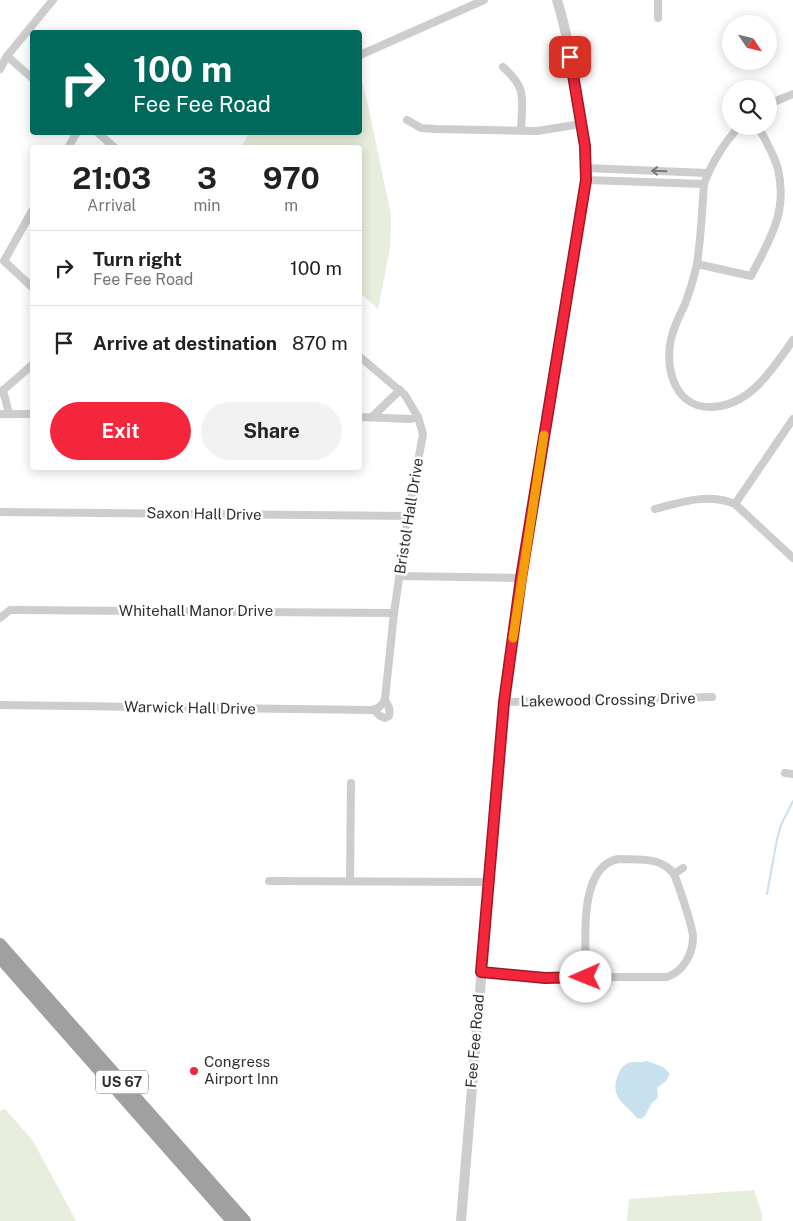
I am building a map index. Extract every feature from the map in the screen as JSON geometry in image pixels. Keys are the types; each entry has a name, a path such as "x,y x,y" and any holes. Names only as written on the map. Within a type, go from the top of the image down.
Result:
{"highway":[{"name":"US 67","path":"0,944 245,1221"},
{"name":"US 67","path":"0,958 232,1221"}],"street":[{"path":"0,69 7,56 52,0"},
{"path":"362,54 484,0"},
{"name":"Fee Fee Road","path":"461,1221 504,702 521,578 586,180 581,124 567,40 557,0"},
{"path":"658,0 658,18"},
{"path":"7,56 30,76"},
{"path":"503,67 517,80 521,89 521,130"},
{"path":"777,101 793,94"},
{"path":"407,120 427,129 537,130 581,124"},
{"path":"100,135 112,145"},
{"path":"733,135 708,173 704,184 696,264 686,302 672,333 671,374 677,391 687,401 701,406 723,406 738,400 753,390 767,376 793,340"},
{"path":"696,264 751,276 775,228 780,211 778,167 762,135"},
{"path":"586,168 708,173"},
{"path":"586,180 704,184"},
{"path":"30,215 4,261 30,285"},
{"name":"Bristol Hall Drive","path":"362,359 400,390 412,404 423,434 408,516 394,613 385,700 389,706 389,716 385,718 380,716 376,709"},
{"path":"9,414 1,391 30,367"},
{"path":"372,417 400,390"},
{"path":"0,414 30,414"},
{"path":"362,417 411,419 418,417"},
{"path":"735,504 793,419"},
{"path":"654,509 700,498 716,498 735,504 793,558"},
{"name":"Saxon Hall Drive","path":"0,512 408,516"},
{"path":"400,576 521,578"},
{"name":"Whitehall Manor Drive","path":"0,618 10,610 394,613"},
{"name":"Lakewood Crossing Drive","path":"504,702 712,697"},
{"path":"376,709 385,700"},
{"name":"Warwick Hall Drive","path":"0,705 376,709"},
{"path":"350,881 351,783"},
{"path":"481,972 545,978 667,977 675,974 681,970 689,954 693,936 674,874 669,868 657,860 618,859 611,860 600,868 592,884 586,909 586,977"},
{"path":"674,874 683,868"},
{"path":"269,881 488,882"}],"green space":[{"path":"362,82 391,215 390,248 378,309 362,295 362,145 242,145 248,135 362,135"},
{"path":"5,1109 33,1141 76,1221 0,1221 0,1111"},
{"path":"754,1190 762,1214 762,1221 627,1221 629,1199"}],"water":[{"path":"647,1061 663,1067 670,1074 666,1081 657,1088 658,1097 641,1119 637,1118 620,1100 615,1089 619,1072 626,1064"}],"waterway":[{"path":"767,894 777,839 781,825 793,801"}],"slow traffic":[{"path":"513,638 544,435"}],"place":[{"name":"Congress Airport Inn","path":"194,1071"}],"route":[{"path":"570,57 585,146 586,180 521,578 504,702 481,972 545,978 586,977"}]}
